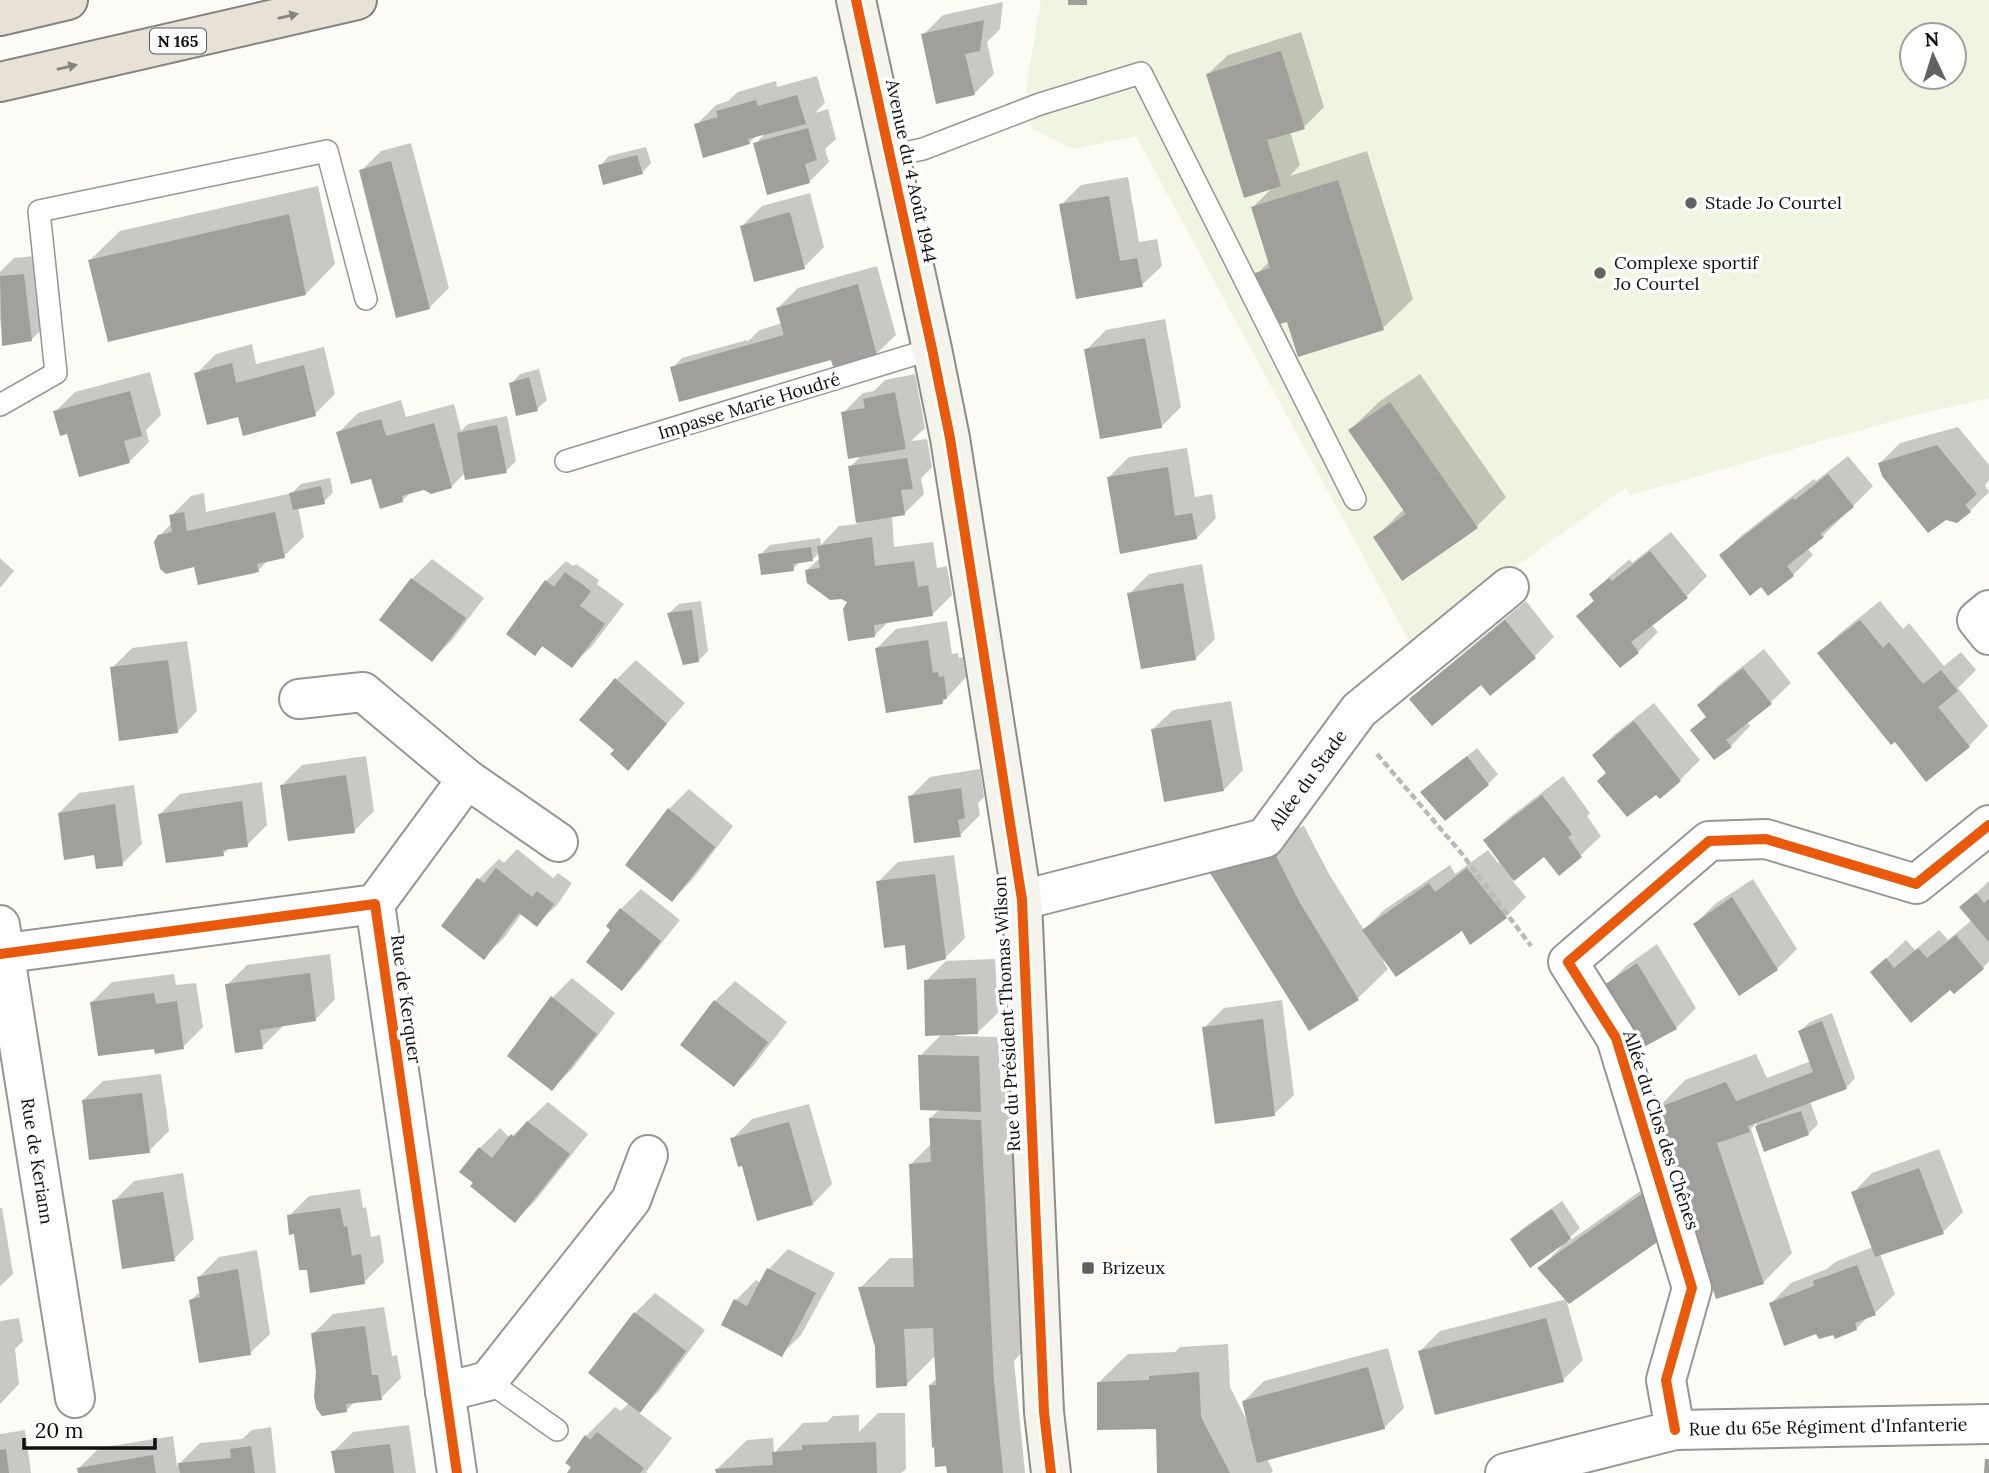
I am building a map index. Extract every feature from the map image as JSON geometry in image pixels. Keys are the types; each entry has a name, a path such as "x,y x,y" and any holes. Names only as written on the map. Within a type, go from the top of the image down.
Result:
{"highway":[{"path":"0,16 68,0"},
{"name":"N 165","path":"0,82 357,0"}],"street":[{"name":"Avenue du 4 Août 1944","path":"856,0 932,349"},
{"name":"Rue du Président Thomas Wilson","path":"932,349 950,438 1022,900 1044,1412 1051,1473"},
{"name":"Allée du Stade","path":"1022,900 1265,838 1359,710 1509,587"},
{"path":"1989,610 1977,620 1989,635"},
{"path":"299,699 363,692 467,779 558,842"},
{"path":"2,944 375,904 467,779"},
{"path":"1567,962 1709,841 1766,839 1916,884 1989,825"},
{"name":"Rue de Kerquer","path":"375,904 457,1473"},
{"name":"Rue de Keriann","path":"2,944 75,1398"},
{"name":"Allée du Clos des Chênes","path":"1567,962 1616,1038 1692,1288 1666,1380 1675,1430"},
{"path":"445,1392 488,1381 631,1200 648,1155"},
{"name":"Rue du 65e Régiment d'Infanterie","path":"1505,1473 1675,1430 1989,1424"}],"lane":[{"path":"889,156 923,149 1040,104 1141,73 1355,499"},
{"path":"0,405 56,373 39,211 327,151 366,299"},
{"name":"Impasse Marie Houdré","path":"566,461 932,349"},
{"path":"488,1381 557,1430"}],"path":[{"path":"1350,722 1462,854 1529,946 1567,962"}],"green space":[{"name":"Complexe sportif Jo Courtel","path":"1041,0 1989,0 1989,398 1907,417 1631,495 1625,488 1410,643 1136,136 1073,149 1031,128 1026,87"}],"building":[{"path":"1068,0 1087,0 1087,5 1068,5"},
{"path":"984,20 980,51 965,54 975,95 936,104 921,34"},
{"path":"1281,51 1305,129 1267,140 1281,186 1244,198 1206,74"},
{"path":"797,95 806,124 748,139 750,144 703,158 694,124 718,117 716,111 756,100 758,106"},
{"path":"808,128 817,160 805,164 810,183 767,195 753,143"},
{"path":"637,155 643,174 603,185 598,165"},
{"path":"391,161 430,309 396,318 359,170"},
{"path":"1338,180 1384,330 1298,357 1287,322 1273,326 1263,299 1255,273 1270,268 1251,207"},
{"path":"1109,196 1120,261 1137,258 1143,287 1076,299 1059,204"},
{"path":"790,212 805,269 754,282 740,226"},
{"path":"289,214 306,295 108,342 88,260"},
{"path":"24,274 32,341 2,346 0,276"},
{"path":"858,284 877,356 834,370 831,360 679,402 670,367 784,335 776,308"},
{"path":"1145,338 1162,428 1100,439 1084,349"},
{"path":"232,363 236,383 304,365 316,416 243,436 238,417 207,425 194,373"},
{"path":"529,377 538,411 516,416 509,383"},
{"path":"130,391 142,436 124,441 130,463 79,477 67,434 60,436 53,411"},
{"path":"895,392 906,449 848,459 841,412 865,408 863,399"},
{"path":"1390,402 1478,528 1402,581 1373,537 1406,514 1348,430"},
{"path":"381,419 386,436 434,423 452,488 431,494 424,490 402,496 403,502 380,509 371,479 351,484 336,432"},
{"path":"497,425 507,473 465,480 457,433"},
{"path":"1937,445 1977,494 1965,505 1971,512 1957,523 1946,520 1928,533 1882,476 1878,463"},
{"path":"907,458 913,489 901,490 905,515 856,523 848,466"},
{"path":"1168,467 1175,516 1192,513 1197,539 1120,554 1107,477"},
{"path":"1828,474 1854,507 1820,534 1824,537 1787,566 1794,576 1768,596 1761,587 1750,596 1719,555"},
{"path":"321,486 325,504 293,510 289,493"},
{"path":"184,512 187,531 275,512 285,558 257,564 259,572 198,585 194,567 166,574 160,569 154,542 158,535 172,532 169,515"},
{"path":"872,537 875,566 914,561 918,587 928,585 933,616 874,625 875,637 848,641 843,609 847,602 841,599 830,600 807,583 805,570 820,568 817,546"},
{"path":"811,547 813,561 793,564 794,571 761,575 758,554"},
{"path":"1650,551 1688,598 1631,642 1639,653 1620,668 1576,616 1594,601 1589,594 1609,578 1612,581"},
{"path":"565,572 591,591 580,606 605,624 572,668 542,646 535,656 506,634 545,580 554,587"},
{"path":"411,578 466,618 432,662 379,620"},
{"path":"1183,583 1196,660 1141,669 1127,593"},
{"path":"692,610 699,662 683,665 667,613"},
{"path":"1505,620 1536,658 1490,696 1481,685 1432,726 1409,699"},
{"path":"1860,620 1883,648 1889,642 1923,684 1941,670 1958,691 1938,707 1970,747 1926,782 1895,742 1891,745 1817,653"},
{"path":"928,640 933,673 938,672 939,677 944,676 947,699 942,699 943,704 886,713 875,648"},
{"path":"168,660 178,733 119,741 110,667"},
{"path":"1743,668 1772,704 1726,740 1732,747 1714,760 1690,730 1706,717 1697,705"},
{"path":"615,678 667,724 628,771 610,754 614,750 579,720"},
{"path":"1211,720 1224,791 1164,802 1151,729"},
{"path":"1634,721 1681,781 1660,799 1656,795 1627,817 1597,781 1606,773 1592,755"},
{"path":"1467,756 1489,785 1445,821 1420,792"},
{"path":"346,775 355,833 288,841 280,785"},
{"path":"961,788 965,818 958,820 961,837 914,843 908,796"},
{"path":"1542,795 1572,834 1568,837 1582,857 1559,876 1544,857 1514,881 1483,840"},
{"path":"242,801 248,847 223,850 224,856 166,863 158,814"},
{"path":"115,804 123,866 96,869 94,855 64,860 58,813"},
{"path":"668,808 715,847 672,902 625,865"},
{"path":"1275,854 1300,903 1359,1000 1309,1031 1210,873"},
{"path":"496,868 532,897 537,891 554,904 537,927 519,913 484,960 441,926 477,878 484,883"},
{"path":"1467,868 1507,918 1470,945 1462,931 1396,977 1362,930 1429,883 1435,892"},
{"path":"935,874 946,959 907,970 905,945 884,948 876,881"},
{"path":"1976,893 1984,903 1989,899 1989,942 1959,907"},
{"path":"1732,897 1778,970 1739,996 1693,924"},
{"path":"620,908 661,941 622,991 586,962 610,930 606,926"},
{"path":"1956,935 1984,969 1954,994 1950,990 1911,1023 1870,972 1886,958 1894,968 1918,948 1927,958"},
{"path":"1637,963 1677,1029 1642,1048 1604,985"},
{"path":"310,973 316,1021 260,1030 263,1049 235,1053 225,984"},
{"path":"976,978 978,1034 925,1036 924,980"},
{"path":"154,993 156,1004 177,1001 184,1049 155,1054 154,1049 98,1056 90,1002"},
{"path":"551,996 597,1034 552,1091 507,1056"},
{"path":"714,1000 768,1042 734,1087 680,1045"},
{"path":"1263,1019 1275,1116 1215,1124 1202,1027"},
{"path":"1822,1021 1847,1089 1748,1126 1750,1132 1717,1143 1764,1284 1716,1299 1654,1109 1726,1082 1736,1101 1813,1072 1798,1031"},
{"path":"918,1055 979,1056 981,1112 920,1110"},
{"path":"142,1093 150,1153 89,1160 82,1100"},
{"path":"1801,1111 1809,1135 1764,1152 1755,1126"},
{"path":"929,1118 981,1120 994,1382 1003,1473 947,1473 946,1466 935,1467 929,1385 936,1385 933,1328 904,1329 907,1386 876,1388 875,1347 858,1287 914,1287 909,1164 931,1162"},
{"path":"527,1121 570,1154 515,1223 470,1186 473,1183 459,1172 479,1147 492,1158 511,1134 514,1137"},
{"path":"789,1122 813,1205 757,1221 742,1166 738,1167 730,1138"},
{"path":"1919,1168 1944,1234 1875,1257 1851,1192"},
{"path":"1650,1188 1666,1236 1569,1304 1537,1268"},
{"path":"163,1192 175,1261 122,1269 112,1200"},
{"path":"340,1208 344,1227 347,1226 352,1256 361,1254 365,1284 310,1293 307,1270 299,1270 294,1234 289,1235 287,1215"},
{"path":"1552,1209 1571,1239 1530,1268 1510,1239"},
{"path":"1857,1265 1876,1315 1855,1323 1857,1330 1835,1339 1833,1335 1819,1339 1816,1334 1784,1346 1769,1303 1814,1286 1813,1281"},
{"path":"767,1268 816,1293 782,1357 721,1325 734,1299 747,1306"},
{"path":"238,1269 251,1355 199,1363 189,1300 200,1297 197,1277"},
{"path":"634,1312 686,1351 640,1413 588,1373"},
{"path":"1546,1318 1564,1382 1435,1415 1418,1351"},
{"path":"365,1326 372,1375 378,1375 382,1400 346,1404 347,1412 322,1416 316,1408 314,1396 316,1372 311,1333"},
{"path":"1368,1367 1385,1429 1257,1463 1242,1401"},
{"path":"1199,1372 1201,1417 1230,1473 1157,1473 1156,1429 1097,1430 1097,1382 1149,1380 1149,1376"},
{"path":"597,1432 644,1468 640,1473 567,1473 571,1467 565,1463 585,1435 590,1440"},
{"path":"876,1442 877,1473 716,1473 715,1469 773,1465 772,1452 802,1450 802,1445"},
{"path":"390,1444 394,1473 335,1473 331,1451"},
{"path":"251,1446 255,1473 180,1473 178,1463 231,1458 230,1449"},
{"path":"6,1449 9,1473 0,1473 0,1450"},
{"path":"153,1455 156,1473 78,1473 77,1468"},
{"path":"1985,1459 1989,1459 1989,1473 1984,1473"}],"cycle path":[{"path":"856,0 950,438 1022,900 1044,1412 1051,1473"},
{"path":"1675,1430 1666,1380 1692,1288 1616,1038 1568,962 1709,841 1766,839 1916,884 1989,825"},
{"path":"0,954 375,904 457,1473"}],"place":[{"name":"Stade Jo Courtel","path":"1691,203"},
{"name":"Complexe sportif Jo Courtel","path":"1600,273"},
{"name":"Brizeux","path":"1088,1268"}]}
